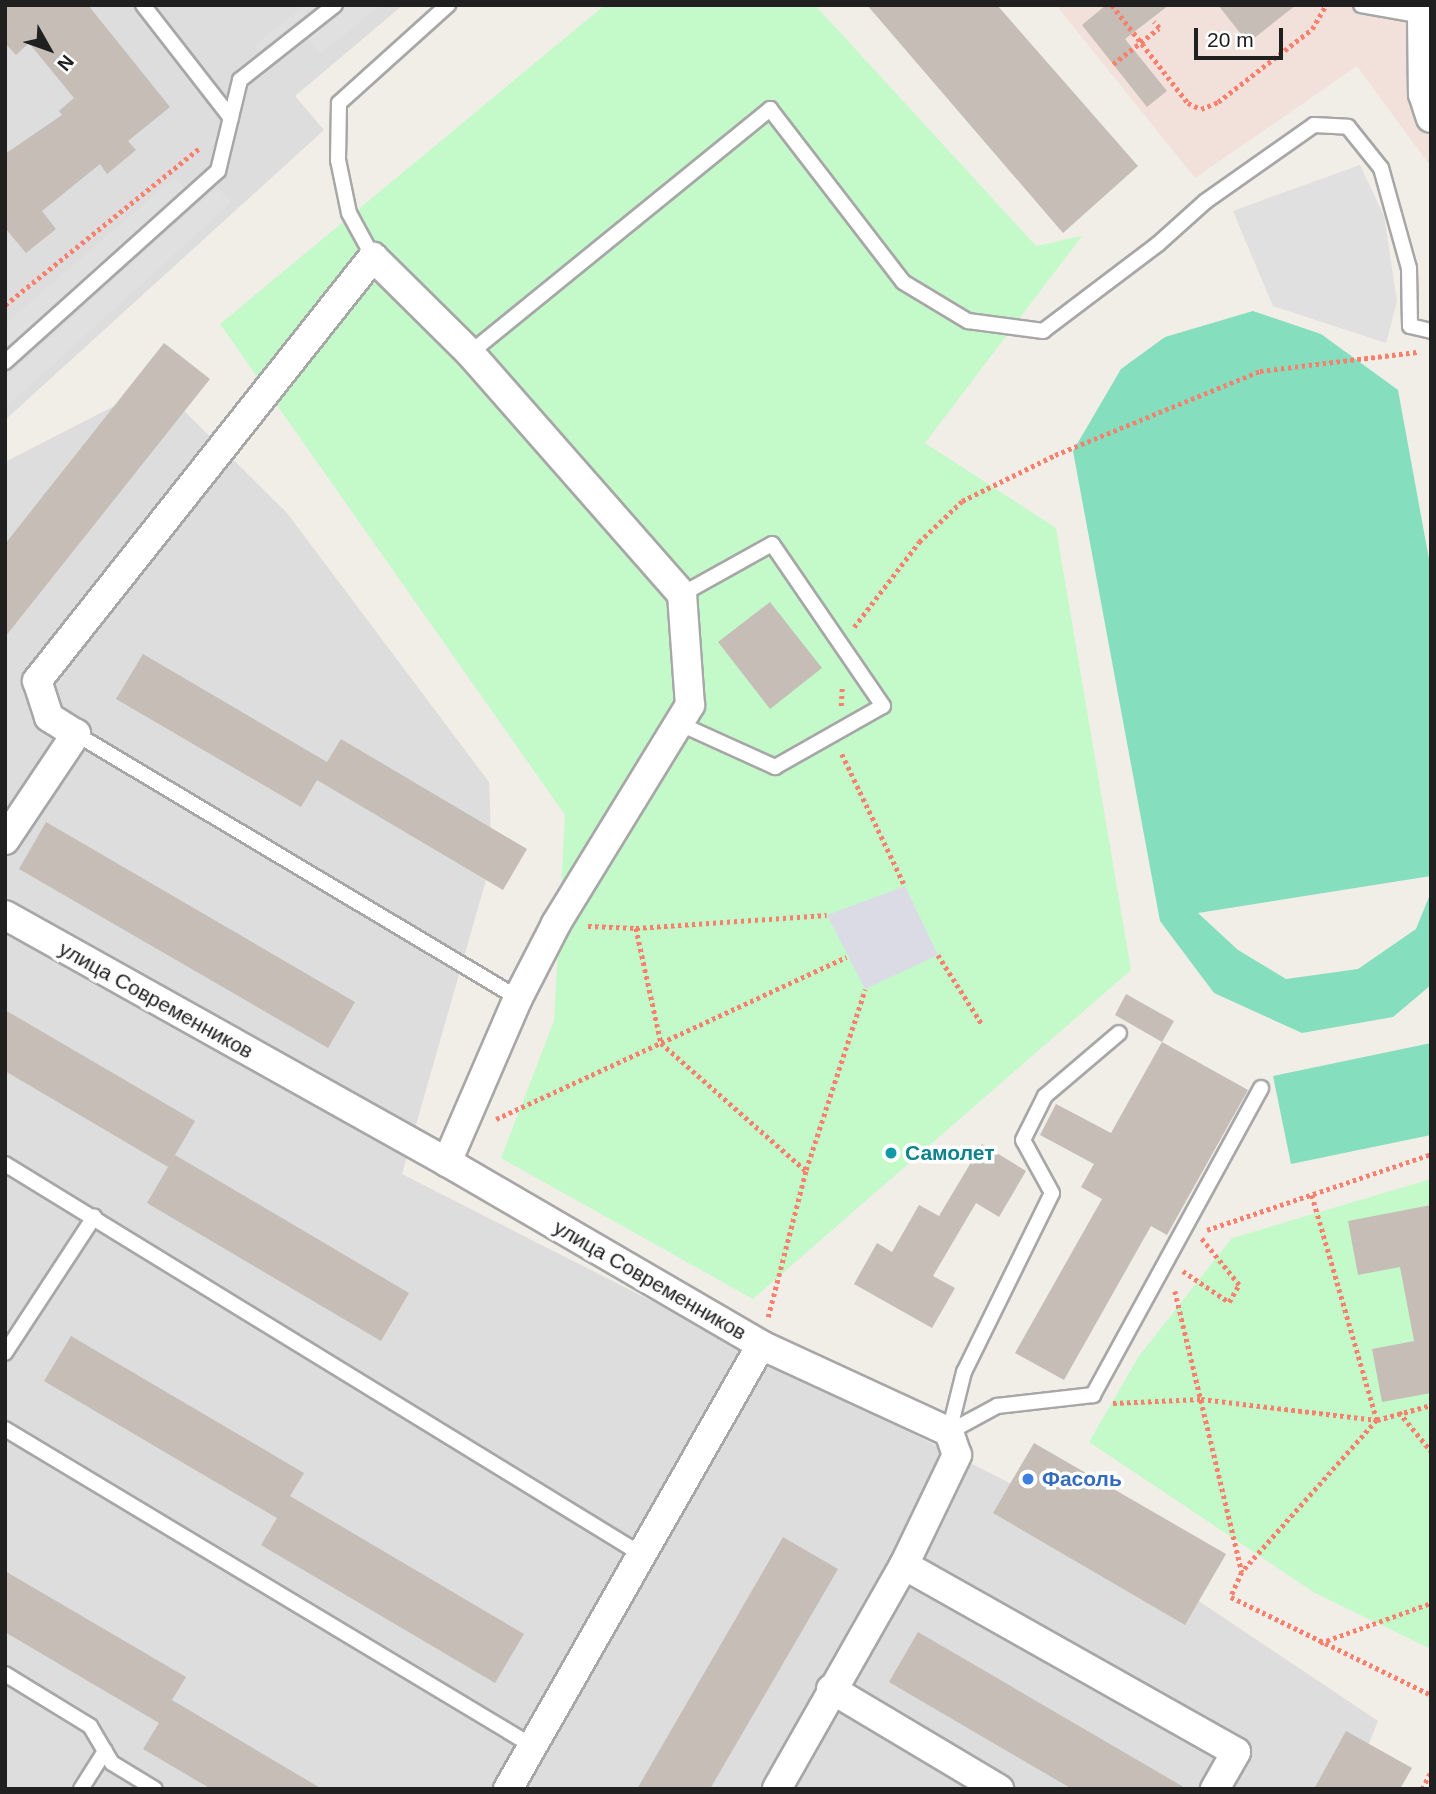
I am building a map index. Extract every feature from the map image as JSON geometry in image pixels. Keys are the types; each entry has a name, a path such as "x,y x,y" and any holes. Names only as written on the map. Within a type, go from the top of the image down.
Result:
{"street":[{"path":"1425,11 1423,94 1431,118"},
{"path":"5,840 76,734 49,717 37,681 373,257 470,353 682,594 690,705 556,924 518,998 452,1149"},
{"name":"улица Современников","path":"5,915 452,1149 761,1345 949,1432"},
{"path":"508,1789 639,1553 761,1345"},
{"path":"777,1789 831,1689 904,1565 957,1455 949,1432"},
{"path":"904,1565 1236,1752 1215,1789"},
{"path":"831,1689 999,1789"}],"lane":[{"path":"143,5 230,121"},
{"path":"5,362 218,171 240,80 335,5"},
{"path":"373,257 349,213 338,160 340,103 448,5"},
{"path":"1362,5 1425,11"},
{"path":"470,353 770,109 903,282 968,321 1043,331 1158,244 1206,201 1314,125 1348,127 1381,168 1409,268 1410,326 1431,331"},
{"path":"678,723 775,767 883,706 772,544 682,594"},
{"path":"76,734 518,998"},
{"path":"949,1432 964,1372 1052,1193 1023,1140 1045,1096 1119,1033"},
{"path":"949,1432 997,1406 1093,1395 1262,1088"},
{"path":"5,1164 639,1553"},
{"path":"5,1353 94,1217"},
{"path":"5,1429 531,1745"},
{"path":"5,1674 90,1726 112,1763 155,1789"},
{"path":"82,1789 105,1751"}],"path":[{"path":"1112,5 1188,103 1201,109 1218,102 1312,29 1326,5"},
{"path":"1113,64 1159,28 1154,22"},
{"path":"5,305 230,121"},
{"path":"905,886 834,736 843,697 840,644 919,542 962,501 1055,455 1260,371 1431,352"},
{"path":"556,924 636,928 827,915"},
{"path":"636,928 661,1043 806,1170"},
{"path":"938,955 982,1024"},
{"path":"452,1149 661,1043 846,957"},
{"path":"761,1345 806,1170 865,989"},
{"path":"1168,1261 1229,1302 1238,1285 1197,1233 1431,1154"},
{"path":"1312,1195 1377,1420"},
{"path":"1168,1261 1242,1572"},
{"path":"1093,1395 1104,1404 1201,1399 1377,1420 1431,1405"},
{"path":"1399,1412 1431,1451"},
{"path":"1377,1420 1242,1572 1231,1597 1319,1643 1431,1695"},
{"path":"1319,1643 1431,1603"},
{"path":"1422,1789 1431,1770"}],"shaded area":[{"path":"5,5 403,5 295,96 324,130 5,420"},
{"path":"306,5 317,5 258,51 254,46"},
{"path":"347,5 381,5 320,54 307,37"},
{"path":"1056,5 1431,5 1431,167 1357,66 1195,178"},
{"path":"1360,165 1384,216 1397,301 1386,343 1273,306 1233,211"},
{"path":"175,177 187,191 5,348 5,324"},
{"path":"217,187 231,203 5,408 5,378"},
{"path":"157,384 287,513 489,782 492,859 402,1174 1063,1510 1378,1721 1351,1789 5,1789 5,462"},
{"path":"905,886 938,955 865,989 827,915"}],"green space":[{"path":"605,5 815,5 1036,246 1082,236 925,443 1056,528 1131,970 753,1299 501,1158 554,1021 565,815 220,324"},
{"path":"1253,311 1321,334 1398,390 1431,570 1431,876 1198,913 1238,950 1286,979 1358,969 1416,929 1431,892 1431,985 1393,1017 1302,1033 1214,993 1160,921 1073,451 1121,369 1165,337"},
{"path":"1431,1043 1431,1135 1291,1164 1273,1076"},
{"path":"1431,1179 1431,1649 1315,1593 1089,1442 1139,1356 1232,1238"}],"building":[{"path":"5,5 88,5 170,107 128,141 136,150 107,174 100,164 42,211 56,229 26,253 5,228 5,154 62,115 59,111 74,98 29,43 16,55 5,43"},
{"path":"867,5 997,5 1138,166 1063,233"},
{"path":"1106,5 1169,5 1125,39 1167,91 1147,107 1082,25"},
{"path":"1218,5 1296,5 1248,43"},
{"path":"164,343 210,379 5,637 5,544"},
{"path":"770,602 822,668 770,709 718,642"},
{"path":"143,654 327,762 341,739 527,849 503,890 317,780 301,807 116,699"},
{"path":"46,822 355,1002 328,1048 19,869"},
{"path":"1126,994 1174,1021 1162,1042 1115,1015"},
{"path":"5,1010 195,1121 168,1167 5,1071"},
{"path":"1162,1042 1248,1090 1167,1235 1151,1226 1064,1380 1015,1353 1102,1199 1081,1187 1094,1164 1040,1135 1056,1104 1111,1133"},
{"path":"982,1144 1026,1171 999,1217 976,1203 933,1276 955,1288 932,1328 854,1284 877,1243 892,1252 919,1205 939,1216"},
{"path":"175,1155 409,1293 381,1341 147,1203"},
{"path":"1431,1205 1431,1393 1382,1402 1372,1349 1414,1341 1400,1267 1358,1275 1348,1221"},
{"path":"71,1336 304,1473 290,1496 524,1634 495,1683 261,1545 277,1518 44,1381"},
{"path":"1034,1443 1226,1554 1185,1625 993,1513"},
{"path":"783,1537 838,1569 710,1789 637,1789"},
{"path":"5,1571 186,1677 172,1700 322,1789 211,1789 143,1749 159,1723 5,1632"},
{"path":"918,1632 1187,1789 1072,1789 889,1682"},
{"path":"1346,1731 1412,1768 1400,1789 1314,1789"}],"place":[{"name":"Самолет","path":"891,1153"},
{"name":"Фасоль","path":"1028,1479"}]}
